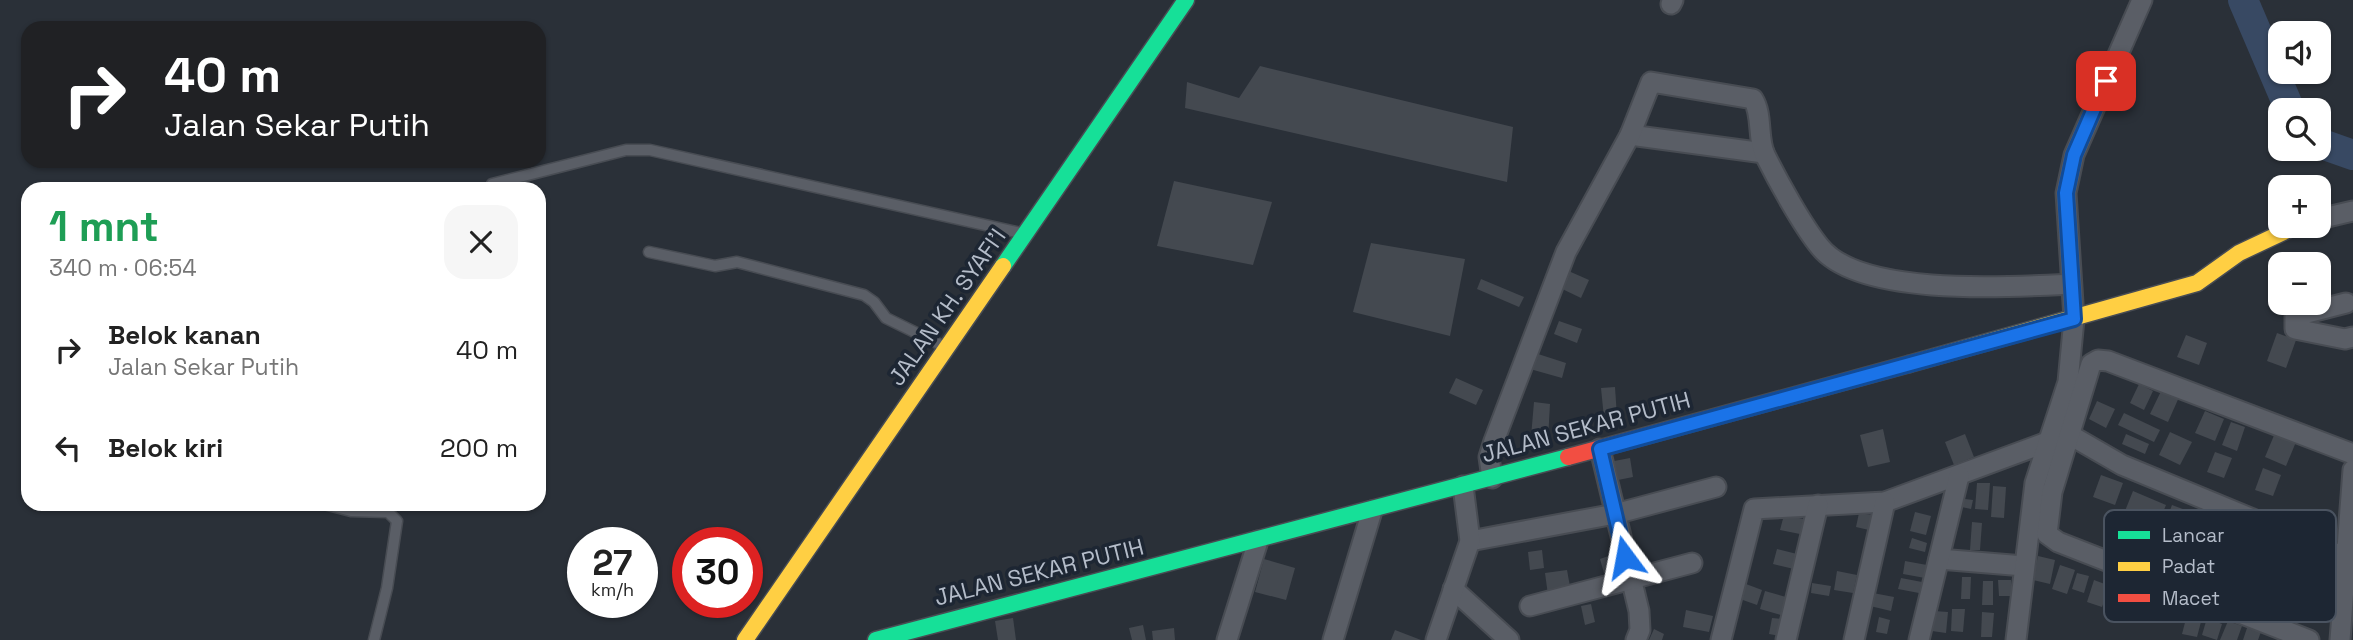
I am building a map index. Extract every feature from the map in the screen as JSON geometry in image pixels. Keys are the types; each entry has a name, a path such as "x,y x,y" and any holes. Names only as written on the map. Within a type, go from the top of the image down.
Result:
{"street":[{"name":"JALAN KH. SYAFI'I","path":"745,640 1186,0"},
{"path":"2016,640 2035,483 2068,382 2074,319 2066,193 2074,155 2085,124 2140,9"},
{"path":"1492,478 1489,457 1494,441 1566,252 1630,135 1651,82 1753,99 1764,153 1820,248 1860,273 1892,281 1986,287 2071,284"},
{"path":"1630,135 1764,153"},
{"path":"2331,216 2353,211"},
{"name":"JALAN SEKAR PUTIH","path":"876,640 1372,511 2074,319 2197,283 2239,253 2271,238"},
{"path":"2353,330 2346,322 2349,299 2295,316 2293,323 2295,329 2345,339 2353,337"},
{"path":"2104,560 2058,542 2047,534 2052,492 2091,364 2098,360 2108,361 2353,454"},
{"path":"2070,435 2122,465 2231,510"},
{"path":"1721,640 1754,509 1885,502 2050,441"},
{"path":"1600,449 1640,621 1636,640"},
{"path":"2340,640 2353,470"},
{"path":"1919,640 1959,476"},
{"path":"1436,640 1470,541 1463,486"},
{"path":"1470,541 1615,514 1716,487"},
{"path":"1854,640 1885,502"},
{"path":"1786,640 1818,505"},
{"path":"1333,640 1372,511"},
{"path":"1227,640 1258,541"},
{"path":"2336,553 2347,558"},
{"path":"1939,559 2024,566"},
{"path":"1530,606 1692,563"},
{"path":"1453,587 1508,640"},
{"path":"2263,622 2309,640"}],"lane":[{"path":"500,182 626,150 650,150 1024,234"},
{"path":"649,252 715,266 737,262 864,295 874,302 886,318 947,347"},
{"path":"351,511 388,512 397,521 389,574 374,640"}],"building":[{"path":"1260,66 1513,127 1507,182 1185,108 1187,82 1239,98"},
{"path":"1174,181 1272,202 1253,265 1157,246"},
{"path":"1371,243 1465,259 1450,336 1353,312"},
{"path":"1564,269 1589,280 1581,298 1556,286"},
{"path":"1481,279 1524,297 1519,307 1477,289"},
{"path":"1559,321 1582,329 1577,343 1554,334"},
{"path":"2277,333 2296,340 2286,368 2267,361"},
{"path":"2186,335 2207,343 2199,365 2177,357"},
{"path":"1535,353 1566,363 1562,378 1530,369"},
{"path":"1456,378 1483,390 1476,405 1449,393"},
{"path":"2139,384 2153,391 2144,410 2130,403"},
{"path":"1615,387 1617,417 1604,418 1601,388"},
{"path":"2163,387 2180,395 2168,422 2150,414"},
{"path":"2097,401 2115,409 2106,428 2089,419"},
{"path":"1534,402 1550,404 1548,439 1531,437"},
{"path":"2205,411 2224,419 2215,441 2195,433"},
{"path":"2124,413 2160,430 2154,442 2118,425"},
{"path":"2231,422 2245,427 2237,451 2222,445"},
{"path":"1883,429 1890,462 1868,467 1860,435"},
{"path":"2170,432 2192,442 2180,465 2159,455"},
{"path":"2275,433 2296,442 2286,466 2265,457"},
{"path":"1965,434 1974,457 1954,465 1945,442"},
{"path":"2126,434 2149,444 2145,454 2122,444"},
{"path":"2215,452 2232,458 2224,478 2207,472"},
{"path":"1630,458 1633,477 1613,481 1609,462"},
{"path":"2263,468 2281,475 2273,496 2255,490"},
{"path":"2101,475 2123,483 2115,505 2093,497"},
{"path":"1977,483 1990,483 1988,510 1975,509"},
{"path":"1993,486 2006,487 2004,518 1991,517"},
{"path":"2133,491 2166,505 2164,510 2125,510"},
{"path":"1958,498 1973,500 1971,509 1957,506"},
{"path":"2172,505 2185,510 2170,510"},
{"path":"1915,512 1931,516 1926,535 1910,531"},
{"path":"1859,513 1872,515 1869,530 1856,527"},
{"path":"1784,515 1804,519 1800,534 1780,530"},
{"path":"1972,522 1982,523 1980,550 1970,550"},
{"path":"1912,538 1927,543 1925,552 1909,548"},
{"path":"1777,549 1797,554 1794,569 1773,564"},
{"path":"1542,550 1544,568 1530,570 1528,552"},
{"path":"1614,554 1621,576 1606,580 1600,559"},
{"path":"2038,556 2055,560 2050,584 2033,580"},
{"path":"1264,559 1295,568 1286,600 1255,592"},
{"path":"1905,561 1927,565 1925,578 1903,574"},
{"path":"2060,565 2075,570 2067,594 2052,589"},
{"path":"1567,570 1571,592 1548,595 1545,573"},
{"path":"1837,571 1857,575 1853,593 1834,590"},
{"path":"2077,573 2089,576 2084,593 2072,589"},
{"path":"1962,577 1971,577 1970,599 1961,599"},
{"path":"1901,578 1922,582 1919,593 1898,589"},
{"path":"1998,580 2011,580 2012,596 1999,596"},
{"path":"2094,580 2104,584 2102,607 2087,602"},
{"path":"1983,581 1993,581 1993,605 1982,605"},
{"path":"1812,583 1831,586 1829,596 1811,593"},
{"path":"1746,584 1762,590 1757,605 1740,599"},
{"path":"1765,591 1786,597 1781,615 1760,609"},
{"path":"1873,593 1894,597 1891,611 1870,606"},
{"path":"1591,604 1595,622 1585,625 1581,606"},
{"path":"1952,609 1965,609 1963,632 1951,631"},
{"path":"1686,610 1713,616 1709,632 1683,627"},
{"path":"1934,611 1948,612 1946,633 1932,631"},
{"path":"1982,612 1994,613 1992,637 1981,637"},
{"path":"1879,617 1890,620 1887,634 1876,632"},
{"path":"1013,618 1016,640 998,640 995,621"},
{"path":"1772,618 1782,619 1780,636 1769,634"},
{"path":"2185,622 2201,622 2197,637 2182,634"},
{"path":"2206,622 2222,624 2217,640 2202,635"},
{"path":"2228,622 2242,626 2237,640 2220,640"},
{"path":"1143,625 1146,640 1132,640 1129,628"},
{"path":"2248,625 2262,629 2258,640 2243,640"},
{"path":"1174,628 1175,640 1153,640 1152,631"},
{"path":"1654,629 1664,634 1662,640 1649,640"},
{"path":"1395,630 1421,640 1391,640"}],"waterway":[{"path":"2243,0 2285,98"},
{"path":"2331,147 2353,155"}],"traffic: fast":[{"path":"1003,266 1186,0"},
{"path":"876,640 1568,457"}],"traffic: slow":[{"path":"1909,364 2197,283 2239,253 2271,238"},
{"path":"745,640 1003,266"}],"traffic: jam":[{"path":"1568,457 1909,364"}],"route":[{"path":"1625,557 1600,449 1770,400 2074,319 2066,193 2074,155 2085,124 2106,81"}]}
